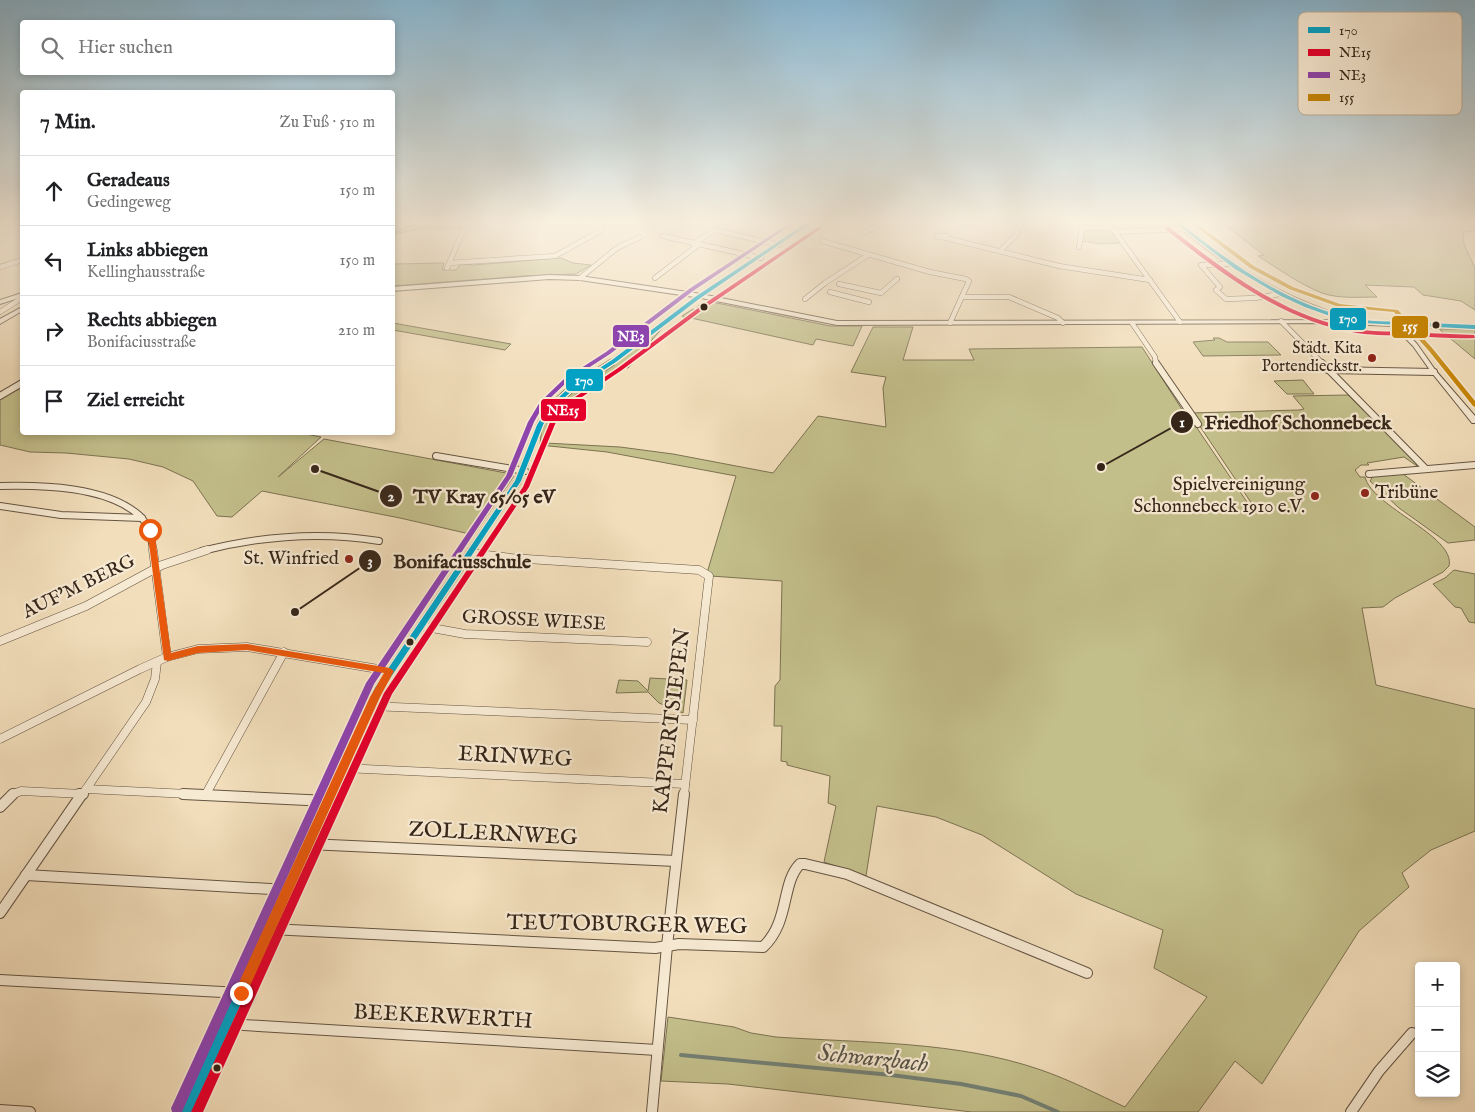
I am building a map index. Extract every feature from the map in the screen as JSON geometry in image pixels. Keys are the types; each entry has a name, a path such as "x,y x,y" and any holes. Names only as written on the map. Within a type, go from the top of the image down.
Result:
{"street":[{"path":"580,278 588,272"},
{"path":"655,278 662,272"},
{"path":"186,1112 371,706 390,671 525,471 544,417 555,402 573,386 614,361 701,296 738,272"},
{"path":"806,298 841,272"},
{"path":"933,272 969,281 950,324"},
{"path":"1097,272 1150,280"},
{"path":"1144,272 1180,322"},
{"path":"1208,272 1207,274 1220,287 1216,290 1226,299 1255,298 1280,294"},
{"path":"1244,272 1280,294 1331,314 1356,321"},
{"path":"395,289 549,277 580,278 701,296 832,323 1475,321"},
{"path":"827,281 881,293 897,279"},
{"path":"830,292 839,284"},
{"path":"817,289 870,302"},
{"path":"0,302 20,297"},
{"path":"962,297 1009,297 1058,318 1063,323"},
{"path":"0,312 20,298"},
{"path":"0,302 12,304"},
{"path":"0,322 20,310"},
{"path":"1331,314 1374,321"},
{"path":"1281,321 1426,469"},
{"path":"1393,322 1416,325 1475,327"},
{"path":"1393,322 1411,339 1434,372 1475,421"},
{"path":"1132,323 1155,357 1156,365 1198,424"},
{"path":"1411,339 1408,329 1416,325"},
{"path":"1328,370 1434,372"},
{"path":"0,396 20,384"},
{"path":"436,456 525,471"},
{"path":"1369,474 1475,464"},
{"path":"0,486 38,487 99,495 122,504 135,511 142,518 150,530 153,542 168,658"},
{"path":"0,506 61,515 142,518"},
{"name":"AUF'M BERG","path":"0,641 96,601 155,569 206,550 279,538 332,536 379,541"},
{"name":"KAPPERTSIEPEN","path":"470,553 511,558 700,570 707,573 709,579 676,860 652,1112"},
{"name":"GROSSE WIESE","path":"421,626 465,634 647,642"},
{"path":"0,739 157,662 198,649 247,647 390,671"},
{"path":"206,794 284,652"},
{"path":"0,913 146,702 155,679 157,662"},
{"path":"371,706 692,720"},
{"name":"ERINWEG","path":"343,768 685,784"},
{"path":"0,807 12,794 21,791 206,794 328,801"},
{"name":"ZOLLERNWEG","path":"308,844 676,860"},
{"name":"TEUTOBURGER WEG","path":"270,929 655,948 679,944 762,947 770,942 776,933 794,871 800,864 805,864 847,874 1087,973"},
{"path":"26,876 287,890"},
{"path":"0,980 241,993"},
{"name":"BEEKERWERTH","path":"227,1024 657,1050"},
{"path":"1351,1112 1369,1083 1401,1043 1412,1033"},
{"path":"0,1110 30,1112"}],"shaded area":[{"path":"395,272 580,272 576,274 395,286"},
{"path":"1283,272 1475,272 1475,310 1461,301 1423,295 1414,287 1365,285 1377,297 1342,297 1322,293"},
{"path":"712,302 830,326 862,326 853,346 816,339 813,345 682,316 693,309 695,310 700,304"},
{"path":"670,319 628,368 620,366 608,374 591,393 582,390 569,401 553,420 545,443 620,447 673,454 773,473 818,416 886,427 883,388 886,377 851,372 873,327 913,327 903,360 974,360 969,349 1142,347 1190,422 1197,428 1249,505 1252,504 1191,413 1299,410 1304,409 1293,396 1348,395 1416,462 1417,466 1404,457 1367,463 1369,465 1361,465 1355,470 1360,477 1365,477 1371,488 1382,499 1440,544 1448,555 1449,566 1443,572 1395,598 1383,607 1362,608 1376,685 1475,709 1475,831 1431,850 1402,873 1409,887 1359,931 1262,1084 1235,1061 1198,1112 972,1112 728,1084 661,1081 668,1017 734,1027 751,1033 776,1037 876,1042 977,1053 1041,1070 1125,1107 1207,997 1154,968 1163,930 1076,894 982,835 936,817 877,806 866,876 824,862 836,806 828,803 830,776 787,765 787,762 781,761 782,726 774,726 775,686 780,680 782,581 711,576 707,573 736,476 607,452 540,445 542,425 546,417 565,394"},
{"path":"395,323 511,344 505,350 395,330"},
{"path":"1439,329 1475,330 1475,359"},
{"path":"1213,338 1219,338 1227,342 1268,342 1281,355 1203,356 1193,342 1215,340"},
{"path":"1303,380 1314,394 1287,394 1274,381"},
{"path":"20,387 20,435 311,435 321,437 278,477 324,439 514,476 474,535 400,518 262,491 232,517 217,516 193,481 163,467 129,459 66,453 30,452 0,445 0,399"},
{"path":"1403,474 1475,527 1475,540 1448,543 1399,508 1370,481 1373,476"},
{"path":"1454,570 1475,574 1475,623 1469,622 1461,608 1455,607 1433,584 1445,578"},
{"path":"650,678 687,680 683,713 659,703 648,692 616,693 619,680 638,681 648,691"}],"waterway":[{"name":"Schwarzbach","path":"681,1055 891,1075 961,1084 1021,1096 1058,1112"}],"transit line":[{"name":"NE3","path":"177,1108 370,683 509,476 531,422 542,403 566,380 608,353 691,290 718,272"},
{"name":"170","path":"186,1112 379,688 518,481 540,425 550,408 572,388 614,361 697,298 736,272"},
{"name":"NE15","path":"197,1112 388,693 526,487 553,421 571,402 755,272"},
{"name":"NE15","path":"1225,272 1279,305 1329,325 1361,332 1474,337"},
{"name":"170","path":"1243,272 1282,295 1332,315 1363,322 1475,327"},
{"name":"155","path":"1261,272 1291,288 1339,305 1396,311 1431,350 1475,405"}],"place":[{"name":"Städt. Kita Portendieckstr.","path":"1372,358"},
{"name":"Friedhof Schonnebeck","path":"1101,467"},
{"name":"TV Kray 65/05 eV","path":"315,469"},
{"name":"Tribüne","path":"1365,493"},
{"name":"Spielvereinigung Schonnebeck 1910 e.V.","path":"1315,496"},
{"name":"St. Winfried","path":"349,559"},
{"name":"Bonifaciusschule","path":"295,612"}],"route":[{"path":"150,530 168,658 198,649 247,647 390,671 379,688 241,993"}]}
